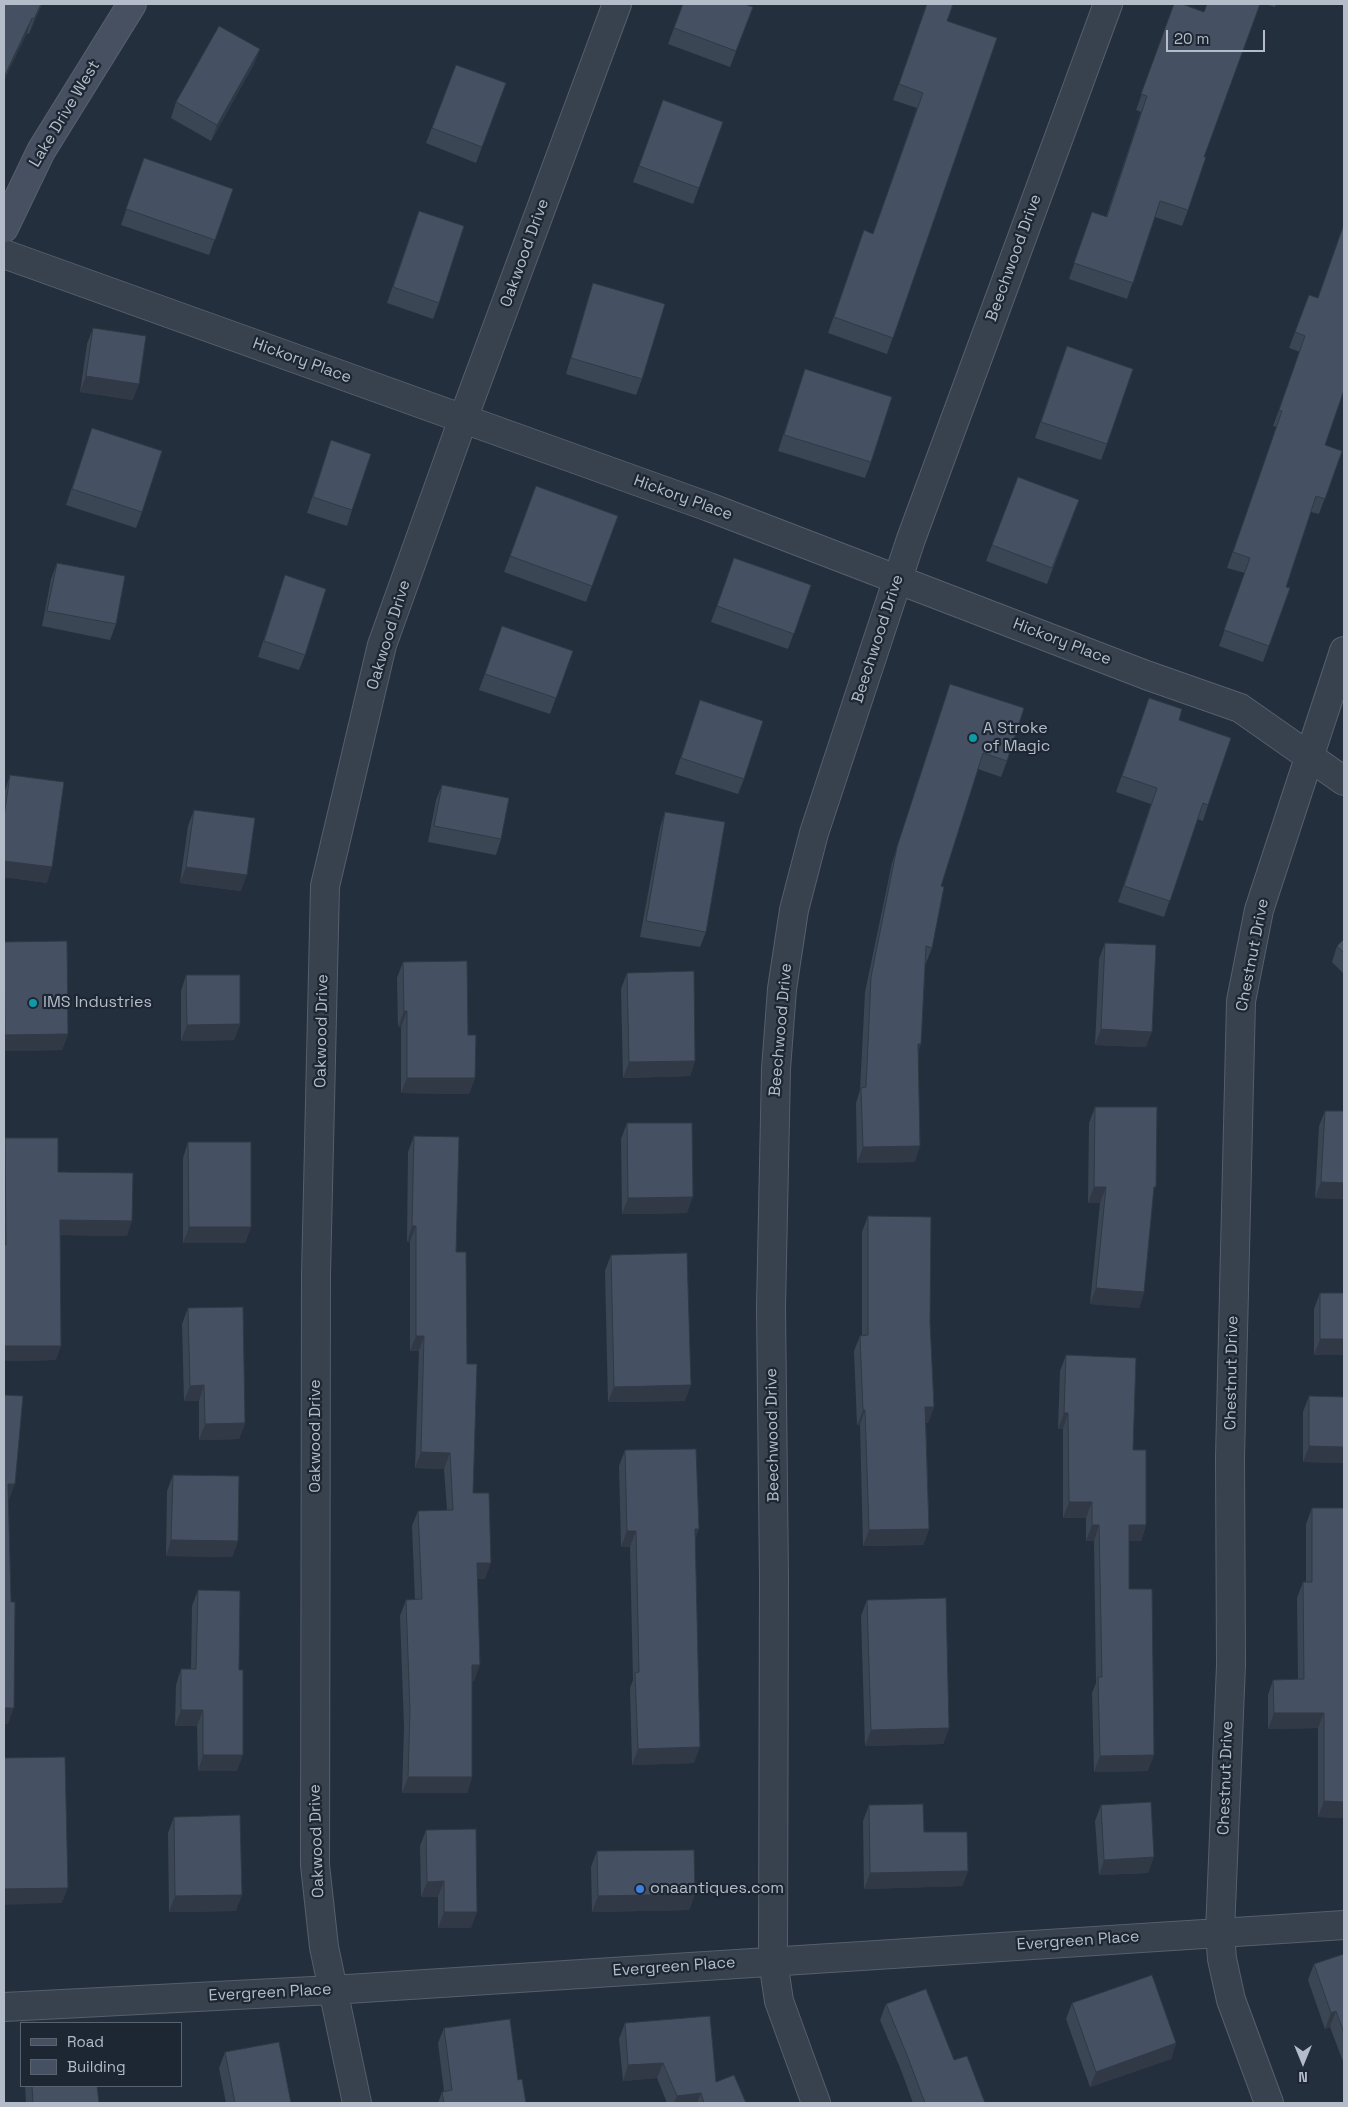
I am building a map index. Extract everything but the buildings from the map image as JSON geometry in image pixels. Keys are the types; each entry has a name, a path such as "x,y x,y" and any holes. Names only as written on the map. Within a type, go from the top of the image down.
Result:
{"street":[{"name":"Lake Drive West","path":"4,228 41,151 132,4"},
{"name":"Oakwood Drive","path":"357,2103 324,1947 315,1865 316,1284 325,886 382,645 463,419 617,4"},
{"name":"Beechwood Drive","path":"816,2103 779,2001 773,1961 774,1578 771,1307 776,1069 782,989 794,910 814,833 897,579 1108,4"},
{"name":"Hickory Place","path":"4,254 709,507 1146,675 1240,708 1344,781"},
{"name":"Chestnut Drive","path":"1268,2103 1231,2000 1222,1960 1220,1932 1231,1665 1230,1457 1241,1001 1259,910 1344,651"},
{"name":"Evergreen Place","path":"4,2007 332,1990 1344,1925"}],"place":[{"name":"A Stroke of Magic","path":"973,738"},
{"name":"IMS Industries","path":"33,1003"},
{"name":"onaantiques.com","path":"640,1889"}]}
